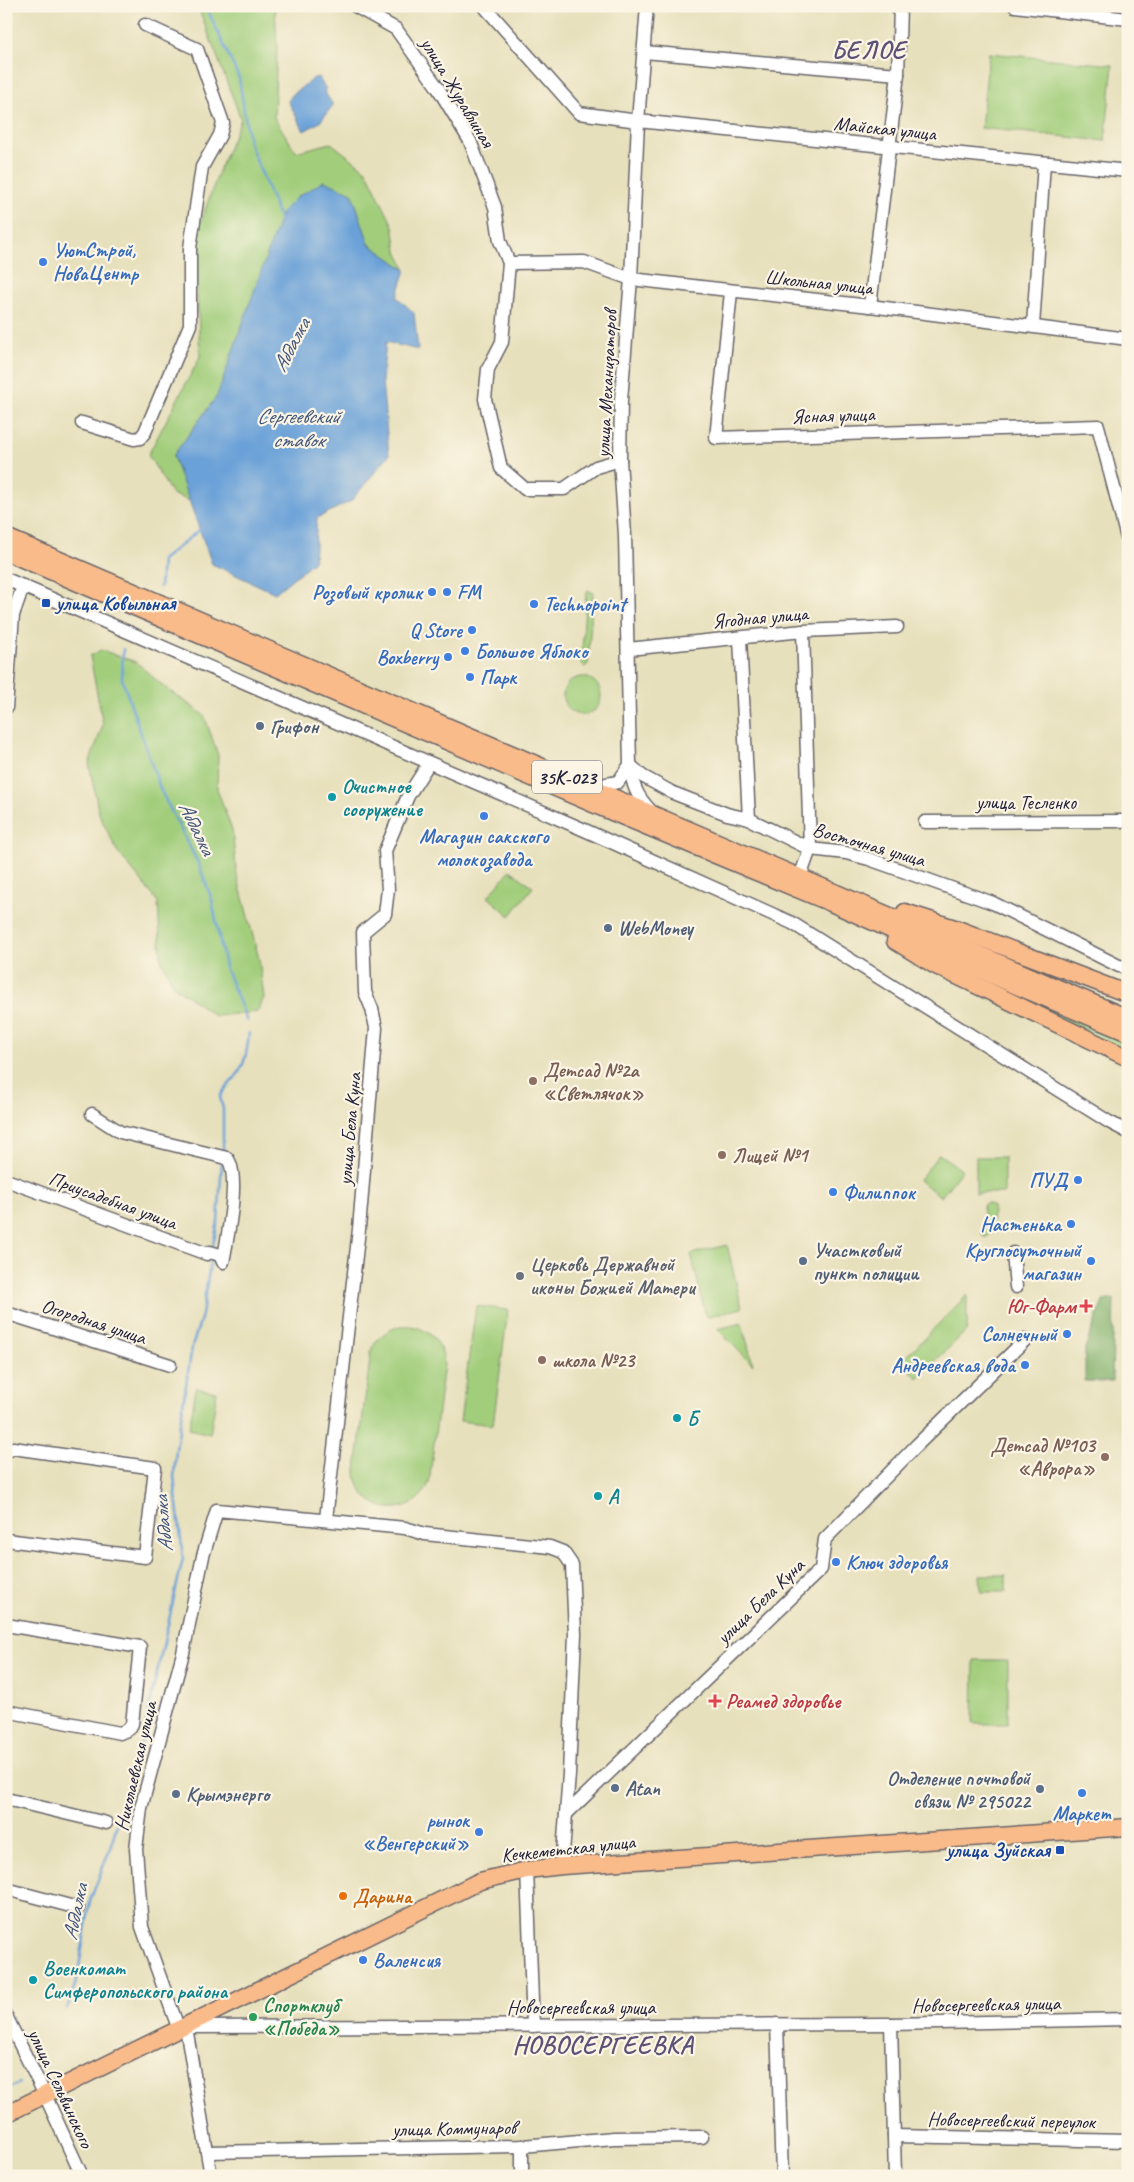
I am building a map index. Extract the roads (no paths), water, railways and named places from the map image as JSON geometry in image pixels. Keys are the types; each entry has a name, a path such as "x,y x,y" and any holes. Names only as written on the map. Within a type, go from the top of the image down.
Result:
{"main road":[{"name":"35К-023","path":"6,537 1128,1018"},
{"name":"35К-023","path":"6,552 598,806 831,903 1005,981 1128,1033"},
{"path":"852,899 905,912 955,928 1128,994"},
{"path":"831,903 934,965 1128,1058"},
{"name":"Кечкеметская улица","path":"6,2114 480,1881 527,1870 562,1866 1128,1827"}],"street":[{"name":"улица Журавлиная","path":"355,6 396,29 438,88 470,141 495,207 500,242 509,263 502,342 488,368 485,400 501,468 525,489 564,489 596,466 620,460"},
{"name":"Майская улица","path":"484,6 579,113 638,122 1128,171"},
{"name":"улица Механизаторов","path":"647,6 638,122 631,279 621,400 620,460 625,535 630,765 633,786 637,794 656,816"},
{"path":"870,306 898,74 900,6"},
{"path":"1015,6 1128,19"},
{"path":"82,423 134,439 140,438 145,432 190,325 190,248 202,167 220,135 223,123 198,48 145,25"},
{"path":"644,52 898,74"},
{"path":"1033,326 1044,163"},
{"name":"Школьная улица","path":"509,263 584,262 631,279 731,292 870,306 1128,339"},
{"name":"Ясная улица","path":"731,292 716,438 1098,426 1127,542"},
{"path":"6,579 580,828 792,923 1109,1122 1128,1132"},
{"path":"6,708 13,615 23,586"},
{"name":"Ягодная улица","path":"628,649 803,631 897,627"},
{"path":"800,877 810,849 803,631"},
{"path":"740,638 749,819"},
{"name":"улица Бела Куна","path":"326,1519 359,1229 376,1028 372,1009 365,992 363,932 385,914 388,889 385,851 408,796 429,763"},
{"path":"590,787 618,782 630,765"},
{"name":"Восточная улица","path":"630,765 642,776 673,793 727,814 749,819 810,849 869,859 993,903 1119,966 1128,967"},
{"name":"улица Тесленко","path":"925,822 1128,821"},
{"name":"Приусадебная улица","path":"6,1180 212,1254 223,1262 233,1198 231,1163 223,1156 120,1132 92,1114"},
{"path":"1013,1253 1016,1288"},
{"name":"Огородная улица","path":"6,1313 170,1365"},
{"name":"улица Бела Куна","path":"566,1814 821,1568 825,1538 1025,1340"},
{"path":"6,1540 145,1557 155,1468 10,1450"},
{"name":"Николаевская улица","path":"183,2028 142,1927 136,1849 141,1808 183,1653 203,1556 217,1510 326,1519"},
{"path":"326,1519 405,1528 425,1534 557,1548 569,1558 573,1570 575,1634 562,1866"},
{"path":"6,1625 140,1646 132,1724 129,1729 120,1732 6,1711"},
{"path":"6,1799 106,1823"},
{"path":"527,1870 533,2026"},
{"path":"6,1889 78,1908"},
{"name":"улица Сельвинского","path":"6,2016 82,2176"},
{"name":"Новосергеевская улица","path":"183,2028 891,2024 1128,2019"},
{"path":"777,2024 782,2176"},
{"path":"891,2024 895,2176"},
{"path":"183,2028 211,2176"},
{"name":"Новосергеевский переулок","path":"894,2136 1128,2141"},
{"name":"улица Коммунаров","path":"207,2152 522,2146 614,2138 702,2137"},
{"path":"522,2146 522,2176"}],"water":[{"path":"318,77 333,105 320,122 304,131 288,101 293,94"},
{"name":"Сергеевский ставок","path":"324,181 352,193 369,244 406,270 397,297 414,313 418,350 386,342 382,381 389,455 351,501 317,518 314,561 275,593 212,564 173,456 217,396 282,212 297,197"}],"waterway":[{"name":"Абдалка","path":"209,6 209,13 239,78 249,142 280,219"},
{"name":"Абдалка","path":"160,587 162,560 203,527"},
{"name":"Абдалка","path":"123,649 122,679 161,791 199,865 212,900 225,967 247,1021"},
{"name":"Абдалка","path":"223,1153 223,1109 220,1097 242,1067 249,1033"},
{"name":"Абдалка","path":"212,1249 218,1222 222,1161"},
{"name":"Абдалка","path":"67,2009 77,1979 90,1901 109,1851 139,1752 183,1558 174,1477 176,1449 192,1347 202,1315 211,1257"},
{"name":"Абдалка","path":"6,2090 19,2083"}],"place":[{"name":"УютСтрой, НоваЦентр","path":"43,262"},
{"name":"Розовый кролик","path":"432,592"},
{"name":"FM","path":"447,592"},
{"name":"улица Ковыльная","path":"46,603"},
{"name":"Technopoint","path":"534,604"},
{"name":"Q Store","path":"472,630"},
{"name":"Большое Яблоко","path":"465,651"},
{"name":"Boxberry","path":"448,657"},
{"name":"Парк","path":"470,677"},
{"name":"Грифон","path":"260,726"},
{"name":"Очистное сооружение","path":"332,797"},
{"name":"Магазин сакского молокозавода","path":"484,816"},
{"name":"WebMoney","path":"608,928"},
{"name":"Детсад №2а «Светлячок»","path":"533,1081"},
{"name":"Лицей №1","path":"722,1155"},
{"name":"ПУД","path":"1078,1180"},
{"name":"Филиппок","path":"833,1192"},
{"name":"Настенька","path":"1071,1224"},
{"name":"Участковый пункт полиции","path":"803,1261"},
{"name":"Круглосуточный магазин","path":"1091,1261"},
{"name":"Церковь Державной иконы Божией Матери","path":"520,1276"},
{"name":"Юг-Фарм","path":"1086,1306"},
{"name":"Солнечный","path":"1067,1334"},
{"name":"школа №23","path":"542,1360"},
{"name":"Андреевская вода","path":"1025,1365"},
{"name":"Б","path":"677,1418"},
{"name":"Детсад №103 «Аврора»","path":"1105,1457"},
{"name":"А","path":"598,1496"},
{"name":"Ключ здоровья","path":"836,1562"},
{"name":"Реамед здоровье","path":"715,1701"},
{"name":"Аtan","path":"615,1788"},
{"name":"Отделение почтовой связи № 295022","path":"1040,1789"},
{"name":"Маркет","path":"1082,1793"},
{"name":"Крымэнерго","path":"176,1794"},
{"name":"рынок «Венгерский»","path":"479,1832"},
{"name":"улица Зуйская","path":"1060,1850"},
{"name":"Дарина","path":"343,1896"},
{"name":"Валенсия","path":"363,1960"},
{"name":"Военкомат Симферопольского района","path":"33,1980"},
{"name":"Спортклуб «Победа»","path":"253,2017"}],"district":[{"name":"БЕЛОЕ","path":"869,49"},
{"name":"НОВОСЕРГЕЕВКА","path":"603,2044"}]}
